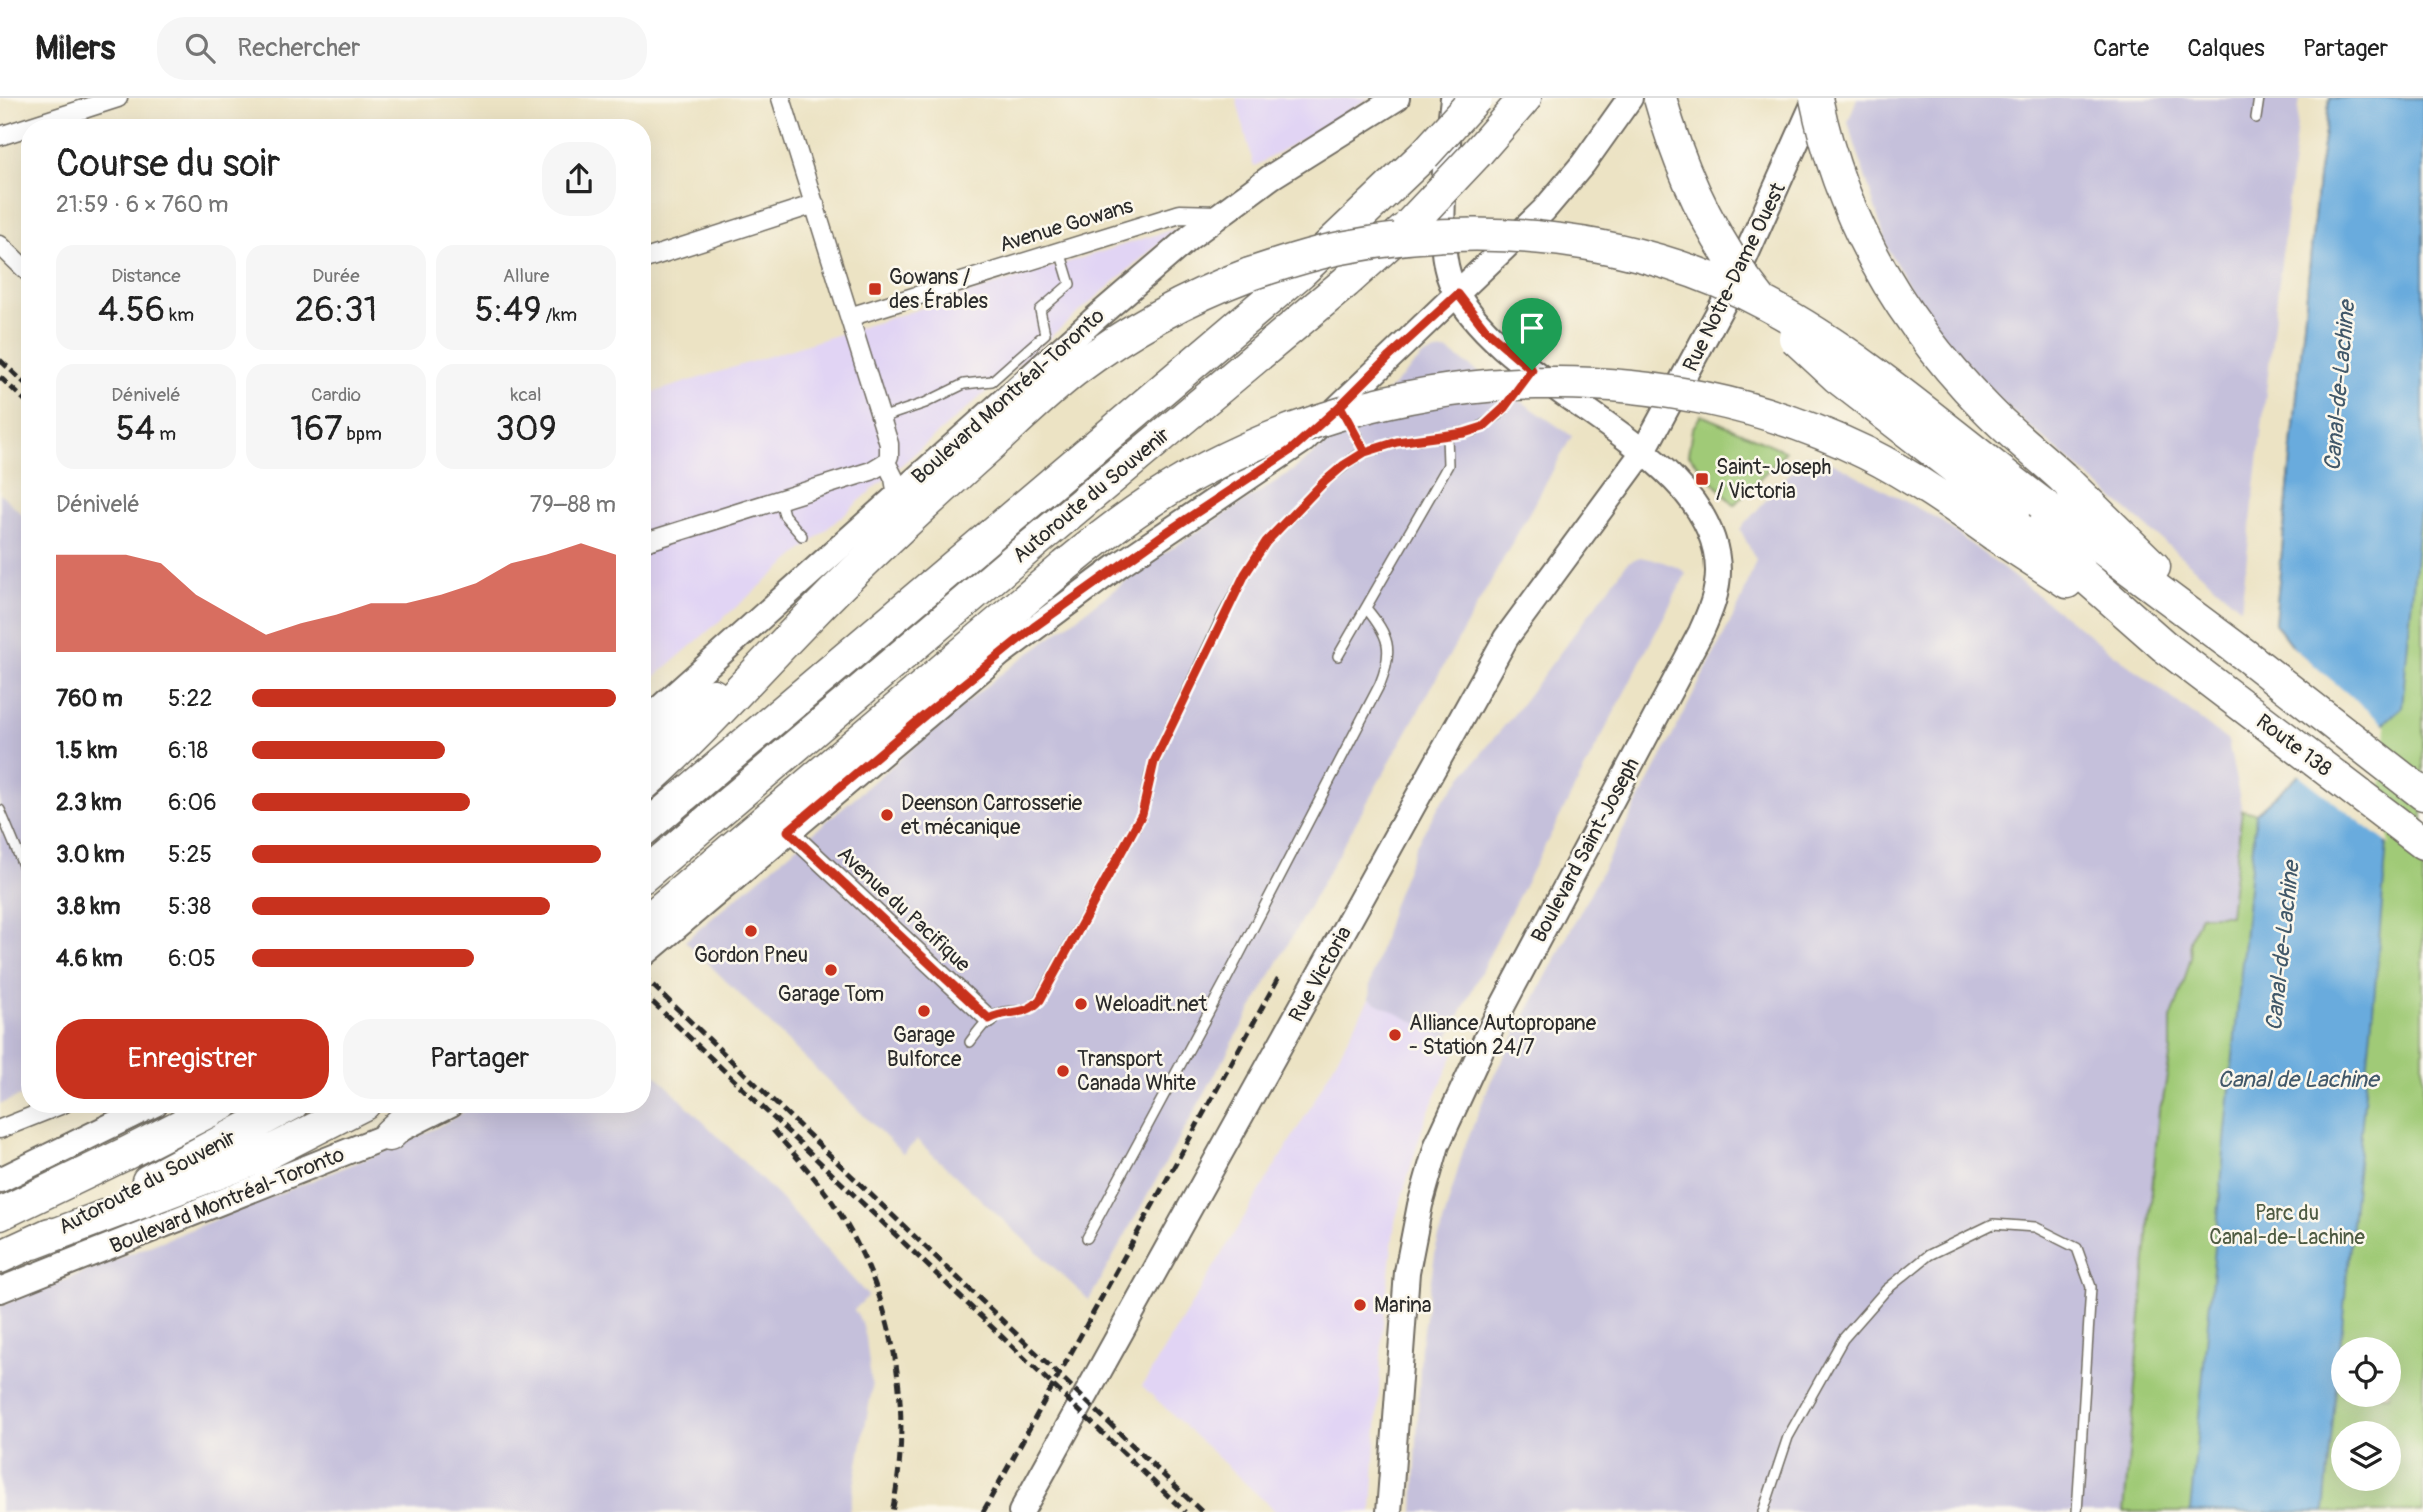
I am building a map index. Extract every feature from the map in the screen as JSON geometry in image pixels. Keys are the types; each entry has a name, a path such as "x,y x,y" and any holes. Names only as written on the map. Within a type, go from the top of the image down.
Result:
{"highway":[{"name":"Autoroute du Souvenir","path":"651,823 1301,272 1424,155 1476,98"},
{"name":"Autoroute du Souvenir","path":"651,869 1326,299 1410,224 1525,98"},
{"path":"1660,98 1677,152 1712,227 1741,273 1775,317 1837,377 2013,513 2164,646"},
{"path":"1816,98 1830,152 1857,227 1884,279 1914,325 1993,415 2062,477 2245,655"},
{"path":"651,778 689,745 811,614 956,476 1053,388 1098,354 1156,317 1224,284 1306,256 1398,239 1481,234 1563,240 1620,251 1685,269 1742,292 1794,320 1887,384 2245,655"},
{"path":"651,917 1065,566 1131,514 1178,484 1231,456 1295,429 1384,402 1424,394 1496,385 1590,384 1668,392 1724,403 1786,421 1864,452 1921,483 2164,646"},
{"path":"651,747 811,614"},
{"name":"Route 138","path":"2164,646 2423,843"},
{"name":"Route 138","path":"2245,655 2423,794"},
{"name":"Autoroute du Souvenir","path":"0,1214 205,1113"},
{"name":"Autoroute du Souvenir","path":"0,1257 33,1243 275,1113"},
{"path":"33,1243 260,1157 346,1113"},
{"path":"389,1135 412,1113"}],"main road":[{"name":"Boulevard Montréal-Toronto","path":"651,716 1098,316 1219,215 1288,166 1397,98"},
{"name":"Boulevard Saint-Joseph","path":"1389,1512 1407,1272 1420,1205 1437,1146 1493,1024 1690,652 1715,598 1717,561 1710,532 1685,492 1643,452 1532,370 1485,329 1458,294 1445,266 1443,242 1453,98"},
{"path":"651,948 925,715 1026,634 1160,537 1291,450 1530,224 1601,141 1630,98"},
{"name":"Rue Notre-Dame Ouest","path":"1643,452 1730,291 1816,98"},
{"name":"Rue Victoria","path":"1021,1512 1506,638 1643,452"},
{"path":"0,1180 137,1113"},
{"name":"Boulevard Montréal-Toronto","path":"0,1290 389,1135 433,1113"}],"street":[{"path":"53,119 118,98"},
{"path":"651,540 871,471 886,462 890,449 781,98"},
{"path":"0,136 21,129"},
{"path":"651,257 815,204"},
{"name":"Avenue Gowans","path":"849,317 1180,214 1219,215"},
{"path":"0,245 21,265"},
{"path":"886,462 894,478 897,496"},
{"name":"Avenue du Pacifique","path":"788,831 989,1019"},
{"path":"0,1129 40,1113"}],"lane":[{"path":"2256,118 2259,98"},
{"path":"881,418 925,403 964,384 992,382 1045,334 1040,310 1070,285 1060,251"},
{"path":"970,1042 989,1019 1001,1013 1026,1012 1040,1000 1142,814 1154,762 1222,617 1256,556 1277,530 1324,482 1365,452 1397,442 1474,431 1489,422 1504,408 1532,370"},
{"path":"1340,406 1365,452"},
{"path":"1338,656 1448,465 1447,435"},
{"path":"780,500 784,515 802,536"},
{"path":"1087,1238 1380,684 1389,658 1388,647 1381,626 1366,608"},
{"path":"0,810 21,860"},
{"path":"1763,1512 1788,1437 1843,1339 1886,1290 1929,1255 1993,1224 2035,1227 2077,1248 2091,1287 2077,1512"}],"shaded area":[{"path":"1236,98 1369,98 1254,167"},
{"path":"1857,98 2300,98 2241,608 2005,405 1926,317 1888,249 1848,122"},
{"path":"1177,228 651,680 651,393"},
{"path":"1448,351 1572,436 1089,1300 917,1140 903,1154 685,941 997,677 1157,558 1292,471 1365,414 1423,356"},
{"path":"1807,454 1834,463 1938,519 2228,741 2242,810 2230,915 2200,915 2190,941 2191,957 2171,1019 2171,1051 2159,1110 2124,1512 1414,1512 1421,1343 1436,1248 1464,1148 1491,1081 1742,599 1756,560 1740,529"},
{"path":"0,493 21,513 21,1096 0,1104"},
{"path":"1640,557 1679,568 1686,574 1510,913 1448,1039 1369,999 1370,984 1393,904 1416,845 1440,804 1514,714 1628,562"},
{"path":"1369,999 1426,1026 1458,1045 1424,1122 1395,1221 1383,1324 1372,1512 1276,1512 1142,1386 1310,1108"},
{"path":"651,1070 781,1199 868,1296 854,1310 862,1323 866,1338 872,1389 849,1512 0,1512 0,1306 378,1154 436,1128 462,1113 651,1113"}],"green space":[{"name":"Parc du Canal-de-Lachine","path":"2330,98 2423,98 2423,1512 2124,1512 2159,1110 2171,1051 2171,1019 2191,957 2190,941 2200,915 2230,915 2242,810 2256,813 2299,775 2314,666 2294,649 2275,623 2318,178"},
{"path":"1701,415 1786,451 1734,505 1688,454 1692,429"}],"water":[{"name":"Parc du Canal-de-Lachine","path":"2330,98 2423,98 2423,478 2402,707 2383,724 2377,791 2387,843 2375,989 2341,1337 2331,1337 2331,1407 2334,1407 2324,1512 2190,1512 2256,813 2299,775 2314,667 2294,649 2275,623 2318,178"}],"pier":[{"path":"2283,639 2386,726 2381,790 2390,845 2295,772 2310,668"}],"railway":[{"path":"0,360 21,380"},
{"path":"0,377 21,397"},
{"path":"983,1512 1280,975"},
{"path":"651,984 1202,1512"},
{"path":"651,1001 1185,1512"},
{"path":"773,1130 831,1200 870,1272 884,1310 899,1390 901,1431 899,1472 892,1512"}],"place":[{"name":"Gowans / des Érables","path":"875,289"},
{"name":"Saint-Joseph / Victoria","path":"1702,479"},
{"name":"Deenson Carrosserie et mécanique","path":"887,815"},
{"name":"Gordon Pneu","path":"751,931"},
{"name":"Garage Tom","path":"831,970"},
{"name":"Weloadit.net","path":"1081,1004"},
{"name":"Garage Bulforce","path":"924,1011"},
{"name":"Alliance Autopropane - Station 24/7","path":"1395,1035"},
{"name":"Transport Canada White","path":"1063,1071"},
{"name":"Marina","path":"1360,1305"}],"route":[{"path":"1532,370 1485,329 1458,294 1340,406 1356,433 1365,452 1324,482 1266,542 1245,574 1154,762 1142,814 1040,1000 1026,1012 1001,1013 989,1019 788,831 999,654 1069,600 1291,450 1340,406 1365,452 1397,442 1464,433 1483,427 1504,408 1532,370"}],"water label":[{"name":"Canal-de-Lachine","path":"2339,386"},
{"name":"Canal-de-Lachine","path":"2282,946"},
{"name":"Canal de Lachine","path":"2298,1079"}]}
